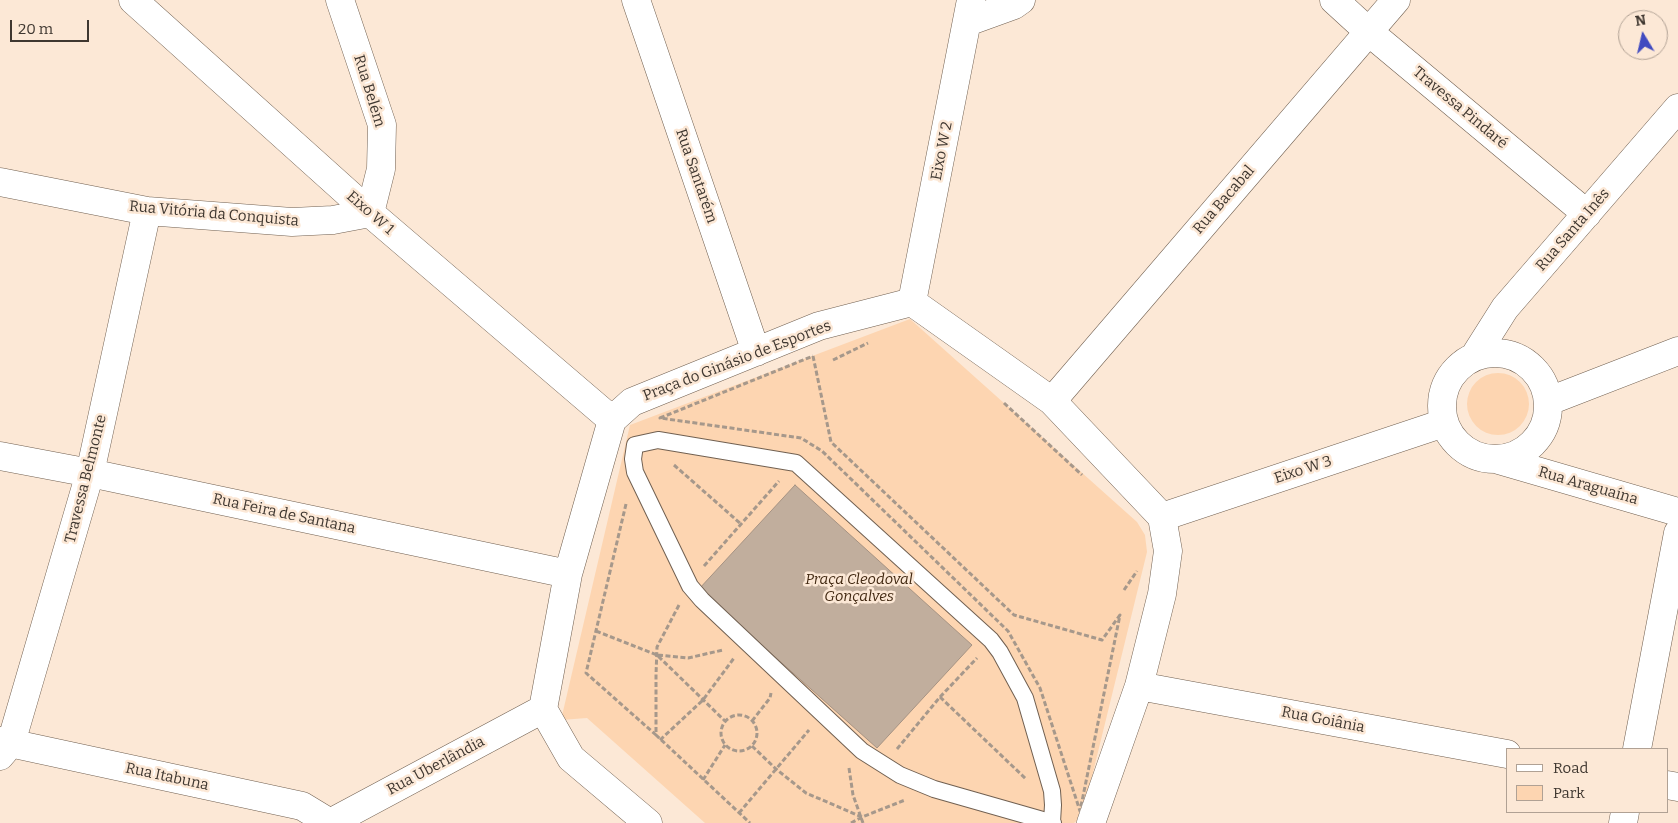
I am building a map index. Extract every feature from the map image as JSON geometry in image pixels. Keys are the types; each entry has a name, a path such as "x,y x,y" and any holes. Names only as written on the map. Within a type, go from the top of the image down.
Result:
{"street":[{"name":"Eixo W 1","path":"133,0 610,428"},
{"name":"Rua Belém","path":"340,0 382,125 381,169 370,213"},
{"name":"Rua Santarém","path":"636,0 756,352"},
{"path":"969,11 1014,5 1021,0"},
{"name":"Travessa Pindaré","path":"1334,0 1369,32 1587,214"},
{"name":"Rua Bacabal","path":"1052,401 1396,0"},
{"name":"Eixo W 2","path":"912,302 969,11"},
{"name":"Rua Santa Inês","path":"1474,357 1505,308 1678,108"},
{"name":"Rua Vitória da Conquista","path":"0,182 147,211 292,222 333,220 370,213"},
{"name":"Travessa Belmonte","path":"4,747 90,473 147,211"},
{"name":"Praça do Ginásio de Esportes","path":"610,428 632,402 819,326 912,302"},
{"path":"912,302 1052,401 1162,517 1168,550 1163,585 1139,686 1091,823"},
{"path":"1549,401 1678,351"},
{"path":"1499,353 1523,360 1540,377 1549,401 1544,429 1525,450 1499,460 1481,458 1465,451 1452,439 1444,423 1441,404 1446,384 1457,368 1474,357 1499,353"},
{"name":"Eixo W 3","path":"1162,517 1444,423"},
{"path":"610,428 568,574 543,709 571,758 648,823"},
{"name":"Rua Feira de Santana","path":"0,456 90,473 568,574"},
{"name":"Rua Araguaína","path":"1499,460 1678,512"},
{"path":"1637,748 1678,533"},
{"name":"Rua Goiânia","path":"1139,686 1506,754"},
{"name":"Rua Uberlândia","path":"330,823 543,709"},
{"name":"Rua Itabuna","path":"4,747 302,806 330,823"}],"lane":[{"path":"610,428 635,445 658,440 796,463 991,640 1000,652 1025,698 1052,791 1054,804 1052,823 934,789 900,775 862,751 709,607 690,586 634,472 632,459 635,445"}],"path":[{"path":"833,360 874,340"},
{"path":"1001,400 1086,480"},
{"path":"670,462 741,524"},
{"path":"697,561 701,570 796,463"},
{"path":"627,499 586,673 750,823"},
{"path":"1124,590 1140,565"},
{"path":"656,735 657,647 690,586"},
{"path":"596,631 657,655 688,658 725,649"},
{"path":"883,764 991,640"},
{"path":"660,740 703,700 738,653"},
{"path":"657,655 725,721"},
{"path":"752,721 770,698 772,691"},
{"path":"940,697 1026,780"},
{"path":"741,715 752,721 755,726 756,736 752,746 738,752 725,745 721,738 721,730 725,721 734,716 741,715"},
{"path":"740,813 813,725"},
{"path":"703,780 725,745"},
{"path":"752,746 776,769 806,793 862,817"},
{"path":"849,767 853,795 863,823"},
{"path":"851,823 912,797"}],"green space":[{"name":"Praça Cleodoval Gonçalves","path":"910,319 1137,522 1145,535 1147,552 1085,805 1079,819 1074,823 705,823 587,718 561,720 630,425"},
{"path":"1498,373 1510,375 1520,382 1527,392 1529,404 1527,416 1520,426 1510,433 1498,435 1486,433 1476,426 1469,416 1467,404 1469,392 1476,382 1486,375"}],"building":[{"path":"795,485 972,645 877,748 699,589"}]}
